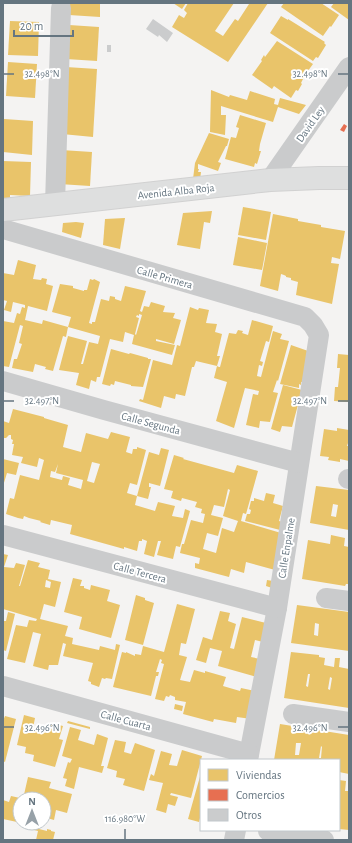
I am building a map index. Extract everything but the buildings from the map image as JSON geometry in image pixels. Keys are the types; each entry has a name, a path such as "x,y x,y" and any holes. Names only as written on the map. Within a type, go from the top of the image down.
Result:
{"main road":[{"name":"Avenida Alba Roja","path":"3,210 270,180 349,178"}],"street":[{"path":"55,204 61,8"},
{"name":"David Ley","path":"270,180 349,67"},
{"name":"Calle Primera","path":"3,229 305,317 313,325 319,335"},
{"name":"Calle Enpalme","path":"248,757 277,608 319,335"},
{"name":"Calle Segunda","path":"3,381 300,463"},
{"name":"Calle Tercera","path":"3,535 277,608"},
{"path":"326,598 349,601"},
{"name":"Calle Cuarta","path":"3,686 248,757"},
{"path":"293,714 349,722"},
{"path":"268,831 324,840"}]}
